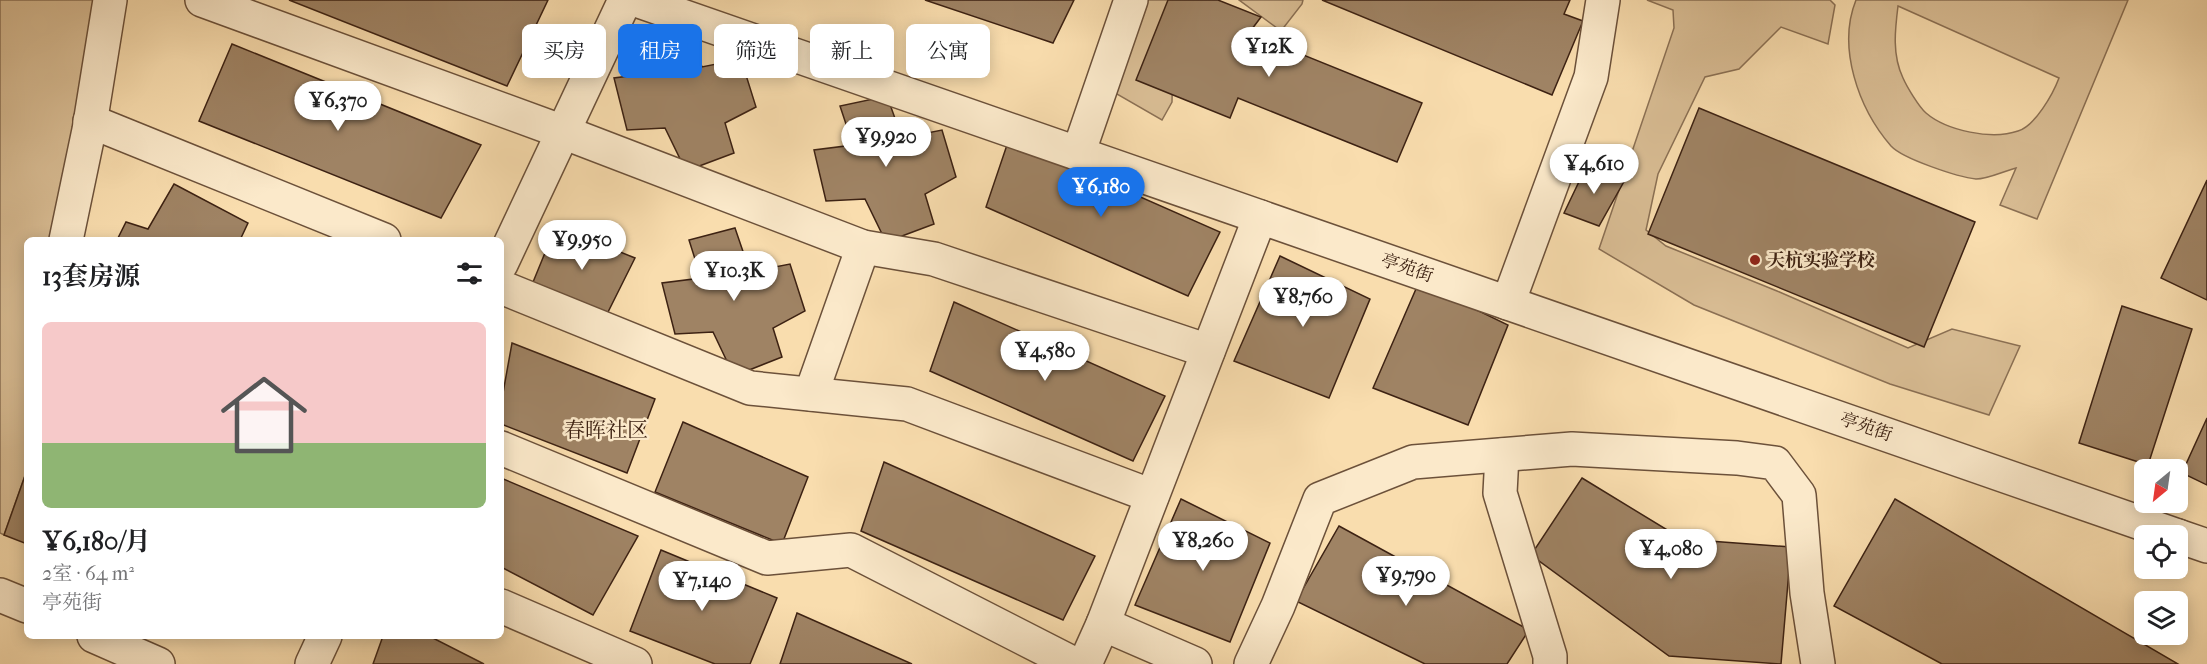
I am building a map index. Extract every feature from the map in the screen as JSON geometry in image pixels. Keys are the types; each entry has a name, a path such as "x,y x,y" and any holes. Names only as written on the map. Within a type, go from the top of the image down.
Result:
{"street":[{"path":"67,237 90,121 110,0"},
{"path":"202,0 563,132 863,247 934,259 1208,351"},
{"path":"504,258 625,0"},
{"name":"亭苑街","path":"636,0 2146,525"},
{"path":"1078,153 1131,0"},
{"path":"1508,303 1591,77 1603,0"},
{"path":"90,121 377,237"},
{"path":"1085,664 1103,624 1260,217"},
{"path":"811,394 863,247"},
{"path":"504,288 750,388 907,404 1152,496"},
{"path":"504,449 766,558 851,550 1074,664"},
{"path":"1251,664 1278,606 1320,499 1413,462 1572,449 1737,458 1775,463 1799,495 1807,593 1818,664"},
{"path":"1502,455 1500,493 1550,656 1550,664"},
{"name":"亭苑街","path":"2188,539 2207,546"},
{"path":"0,595 24,605"},
{"path":"504,607 635,664"},
{"path":"1103,624 1195,664"},
{"path":"101,639 158,664"},
{"path":"312,664 324,639"}],"shaded area":[{"path":"0,0 110,0 67,237 24,237 24,478 4,535 0,533"},
{"path":"1114,0 1210,0 1173,53 1172,102 1162,120 1089,78"},
{"path":"1239,0 1303,0 1281,31"},
{"path":"1647,0 1830,0 1835,5 1828,44 1781,27 1739,69 1705,77 1658,174 1646,230 1666,246 1908,348 1952,329 2020,346 1989,415 1890,384 1694,305 1599,249 1674,28 1673,10"},
{"path":"1856,0 2128,0 2037,219 2000,205 2016,168 1986,178 1968,178 1918,162 1891,146 1869,114 1854,76 1850,57 1851,18","holes":["1898,6 2059,78 2037,116 2018,131 1996,135 1983,134 1946,125 1923,110 1905,82 1897,60 1895,42"]}],"building":[{"path":"289,0 548,0 537,24 522,24 522,55 507,86"},
{"path":"925,0 1074,0 1053,43"},
{"path":"1168,0 1218,0 1261,17 1249,33 1422,103 1397,162 1238,98 1230,118 1136,80"},
{"path":"1322,0 1570,0 1564,14 1583,21 1552,95"},
{"path":"232,44 481,145 441,218 199,121"},
{"path":"714,65 714,78 747,78 756,107 725,123 734,153 686,171 665,128 627,130 614,78 702,78 702,67"},
{"path":"887,96 902,138 942,130 956,177 925,194 934,224 886,242 865,199 826,201 814,150 853,145 840,106"},
{"path":"1699,108 1975,222 1924,347 1648,234"},
{"path":"1009,139 1220,232 1188,296 986,207"},
{"path":"1587,165 1626,178 1599,226 1564,213"},
{"path":"2207,180 2207,300 2161,278"},
{"path":"174,184 248,223 241,237 118,237 126,222 148,229"},
{"path":"556,226 635,258 606,316 531,287"},
{"path":"735,228 750,272 790,264 805,311 773,328 782,357 734,376 713,332 675,334 662,283 701,278 689,240"},
{"path":"1280,256 1370,299 1329,398 1234,361"},
{"path":"1419,282 1508,325 1468,425 1373,388"},
{"path":"954,302 1165,396 1133,461 930,371"},
{"path":"2122,306 2192,329 2150,459 2134,461 2079,443"},
{"path":"512,343 655,399 627,473 504,425 504,387"},
{"path":"2207,418 2207,485 2188,476 2188,460"},
{"path":"683,422 808,477 782,544 655,492"},
{"path":"884,462 1095,556 1063,620 861,531"},
{"path":"24,478 24,543 4,535"},
{"path":"1582,478 1682,539 1791,547 1781,664 1669,656 1531,555"},
{"path":"504,479 638,536 593,615 504,569"},
{"path":"1181,499 1270,543 1230,642 1135,605"},
{"path":"1895,499 2134,638 2134,645 2145,645 2178,664 1942,664 1834,606"},
{"path":"1339,526 1529,630 1507,664 1425,664 1296,601"},
{"path":"661,550 777,598 750,664 715,664 630,631"},
{"path":"797,613 912,664 780,664"},
{"path":"382,639 435,639 484,664 373,664"}],"place":[{"name":"天杭实验学校","path":"1755,260"}],"district":[{"name":"春晖社区","path":"606,430"}]}
